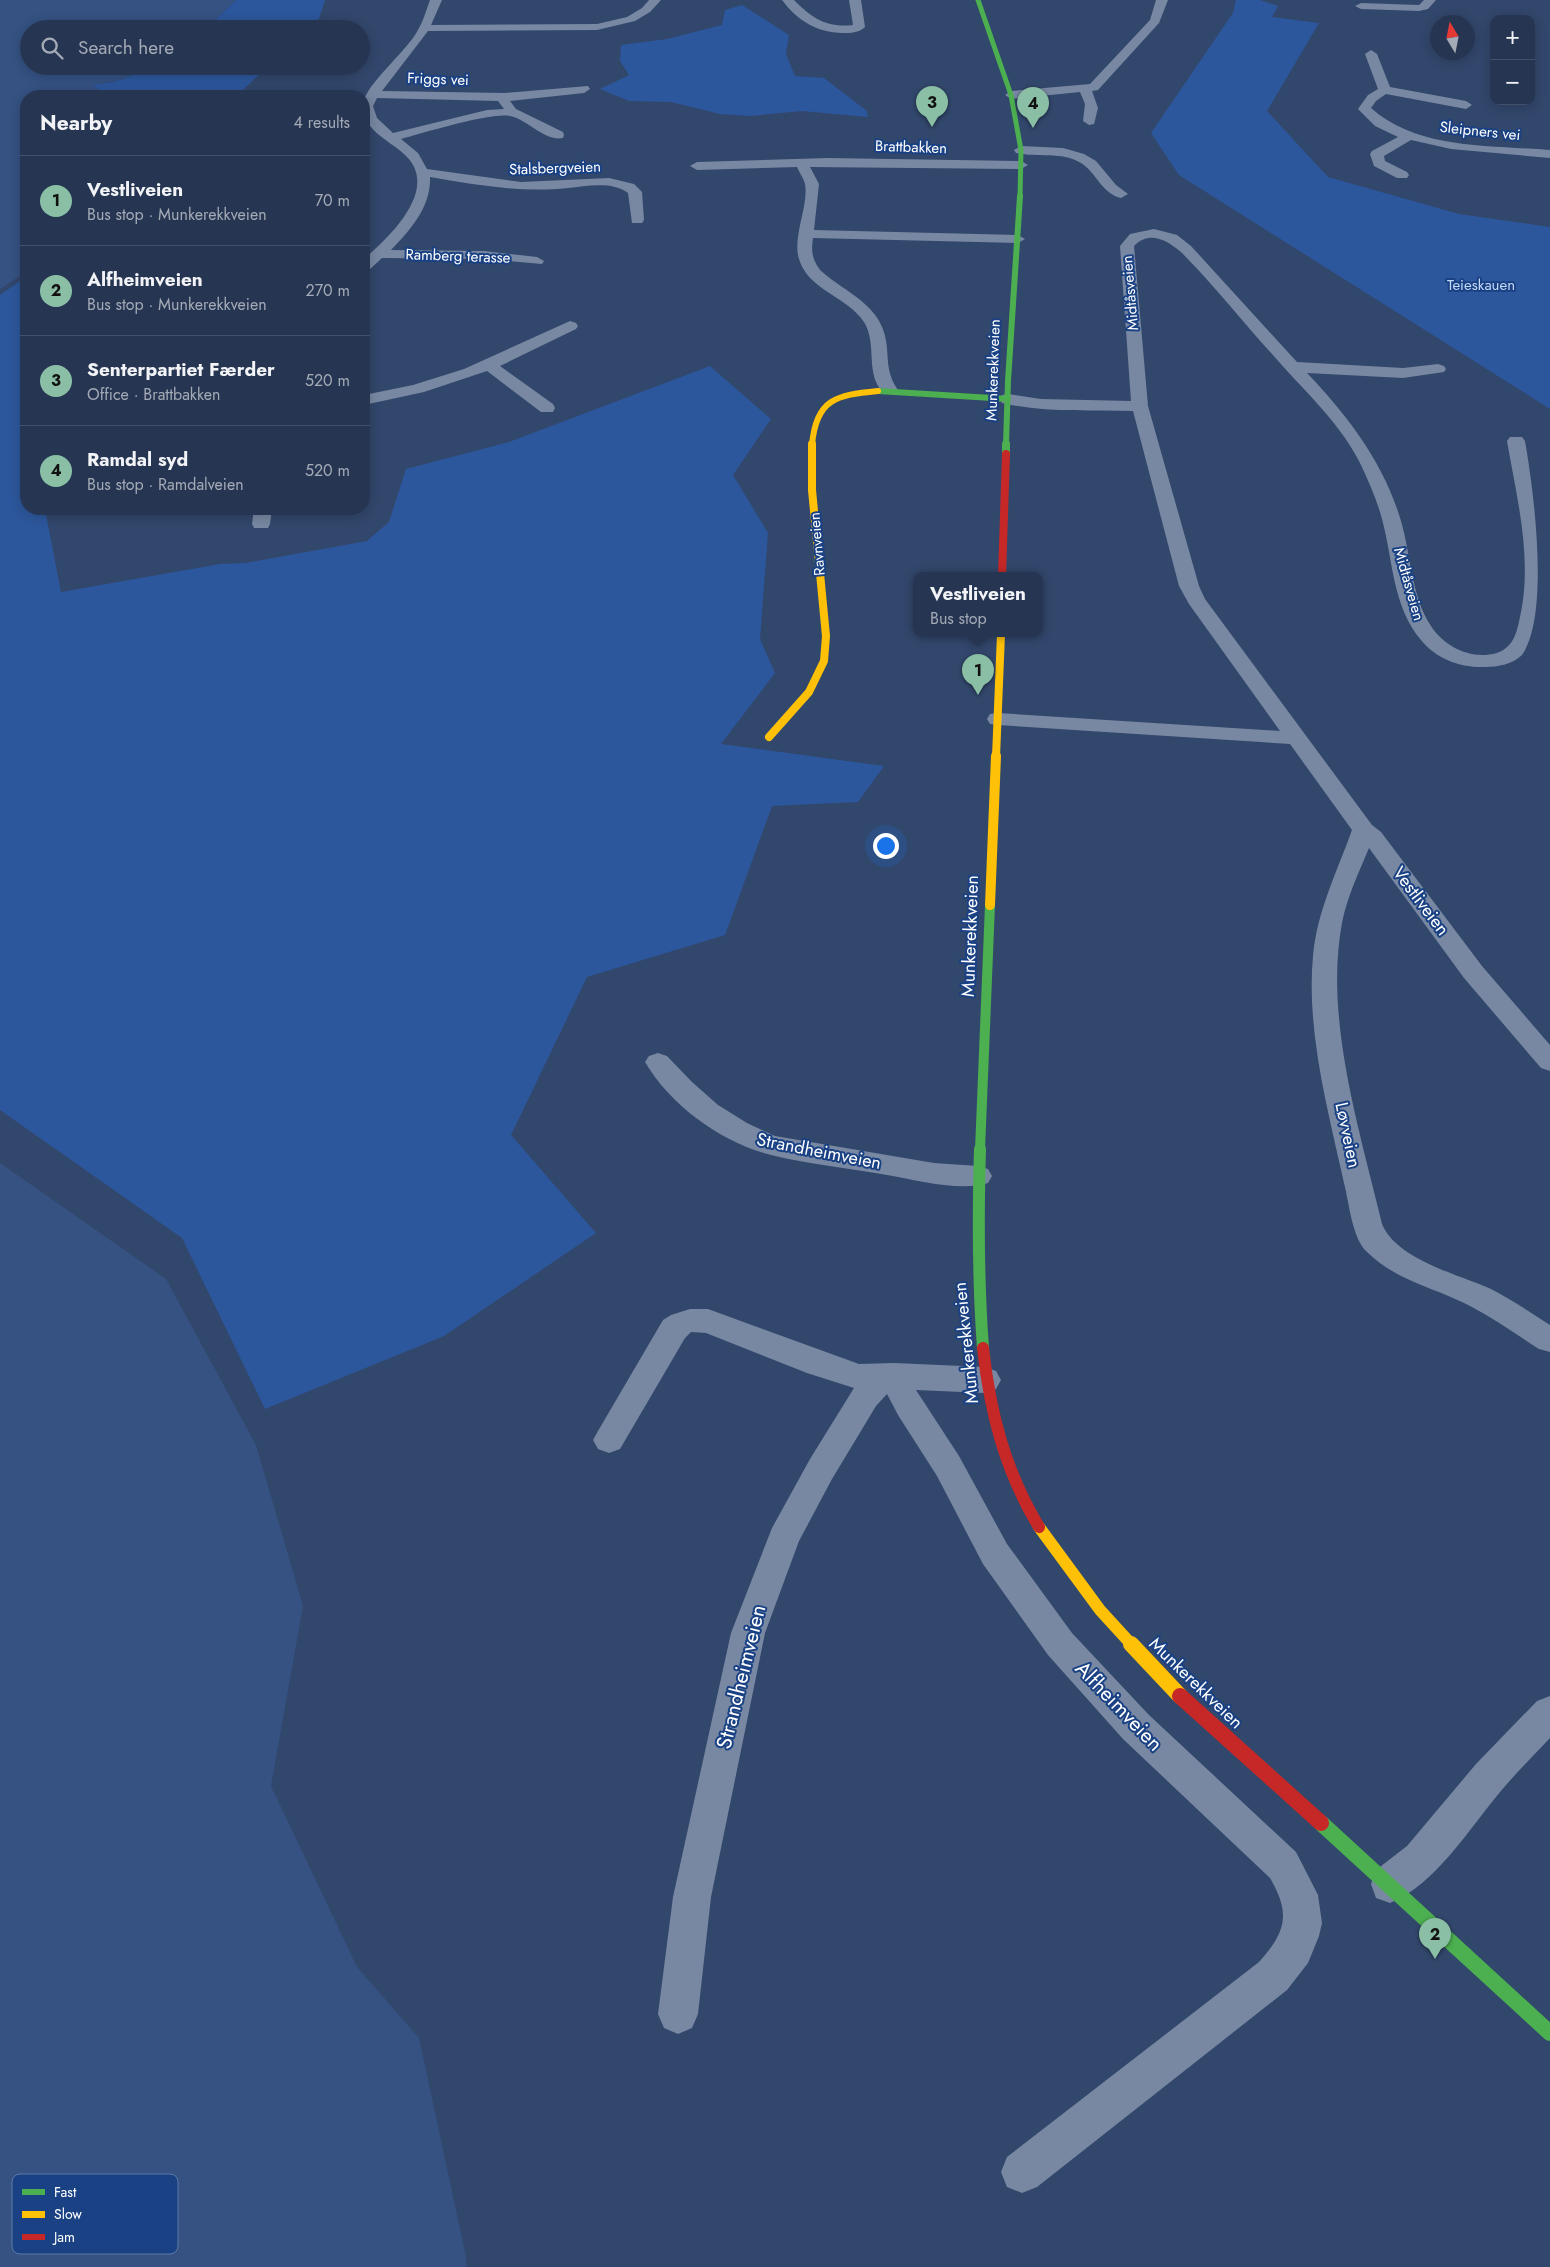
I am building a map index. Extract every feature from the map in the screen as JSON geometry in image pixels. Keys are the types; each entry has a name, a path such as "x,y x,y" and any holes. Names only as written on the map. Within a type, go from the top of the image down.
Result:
{"main road":[{"name":"Munkerekkveien","path":"978,0 1011,95 1021,150 1018,239 1011,324 1002,572"},
{"name":"Ravnveien","path":"769,736 815,680 824,661 822,595 810,450 814,416 821,408 838,400 890,390 904,394 986,396 1008,399"},
{"name":"Munkerekkveien","path":"1001,637 978,1176 977,1298 985,1380 998,1435 1030,1512 1045,1538 1104,1617 1162,1679 1237,1750 1390,1884 1550,2033"}],"street":[{"path":"370,100 425,28 436,0"},
{"path":"425,28 552,29 597,27 631,19 646,10 655,0"},
{"path":"788,0 816,26 848,30 859,27 855,0"},
{"path":"1011,95 1084,89 1097,85 1136,44 1158,17 1162,0"},
{"path":"1361,6 1419,8 1424,7 1430,0"},
{"path":"1371,54 1373,64 1383,82 1384,90"},
{"name":"Friggs vei","path":"373,94 502,99 543,96 584,89"},
{"path":"1084,89 1089,95 1092,109 1090,120"},
{"name":"Sleipners vei","path":"1466,105 1384,90 1372,98 1364,109 1378,123 1407,137 1441,144 1550,154"},
{"path":"502,99 512,112 558,135"},
{"path":"391,137 487,114 512,112"},
{"path":"370,115 380,128 416,158 423,172"},
{"path":"370,129 380,128"},
{"path":"1402,175 1380,163 1377,154 1407,137"},
{"path":"1021,150 1068,154 1083,158 1092,164 1112,189 1122,194"},
{"path":"801,162 812,184 804,250 806,262 827,284 860,309 874,326 878,333 880,378 883,385 890,390"},
{"name":"Brattbakken","path":"697,166 801,162 1021,165"},
{"name":"Stalsbergveien","path":"423,172 504,187 541,187 602,182 618,183 635,192 636,220"},
{"name":"Ramberg terasse","path":"370,262 400,233 416,206 422,193 423,172"},
{"path":"806,234 1018,239"},
{"name":"Midtåsveien","path":"1140,406 1126,254 1130,239 1140,235 1159,234 1171,237 1179,243 1341,421 1367,462 1391,520 1411,600 1425,633 1441,649 1466,660 1497,660 1516,652 1524,637 1534,606 1537,577 1534,549 1516,441"},
{"name":"Ramberg terasse","path":"379,254 484,255 537,261"},
{"path":"370,399 422,387 490,366 570,326"},
{"path":"490,366 547,408"},
{"path":"1293,367 1402,373 1422,372 1438,368"},
{"path":"1008,399 1049,404 1140,406"},
{"name":"Vestliveien","path":"1140,406 1189,586 1196,600 1364,830 1373,837 1473,972 1550,1062"},
{"path":"998,719 1076,726 1295,738"},
{"name":"Løvveien","path":"1364,830 1330,924 1325,982 1336,1072 1368,1224 1375,1242 1396,1259 1419,1272 1482,1298 1550,1340"},
{"name":"Strandheimveien","path":"658,1062 680,1089 704,1111 750,1138 771,1145 934,1173 978,1176"},
{"path":"609,1440 674,1329 679,1324 689,1320 708,1321 818,1364 859,1377 894,1376 985,1380"},
{"name":"Strandheimveien","path":"678,2014 692,1897 748,1633 784,1538 821,1469 865,1397 876,1385 894,1376"},
{"name":"Alfheimveien","path":"894,1376 909,1406 948,1466 995,1554 1060,1644 1136,1727 1283,1865 1294,1881 1301,1902 1300,1939 1290,1958 1273,1976 1022,2172"},
{"path":"1390,1884 1420,1859 1489,1777 1550,1713"}],"green space":[{"path":"236,0 325,0 318,20 215,20"},
{"name":"Teieskauen","path":"1236,0 1260,0 1278,6 1272,17 1319,23 1267,111 1328,177 1459,214 1550,227 1550,409 1179,175 1151,133 1233,13"},
{"path":"742,5 789,35 786,54 795,76 824,78 867,111 868,117 802,111 750,116 720,114 671,102 629,101 600,89 629,75 620,61 621,45 667,39 722,25 725,10"},
{"path":"132,75 259,75 242,90 99,90 92,85"},
{"path":"20,281 20,515 46,515 61,592 220,564 245,563 367,541 389,522 406,469 509,442 710,366 771,419 733,475 768,533 760,639 775,673 721,744 884,766 858,802 772,806 725,935 587,977 511,1135 596,1233 444,1336 265,1409 182,1238 0,1110 0,295"}],"shaded area":[{"path":"0,0 236,0 215,20 20,20 20,75 132,75 93,85 99,90 20,90 20,276 0,289"},
{"path":"0,1163 166,1279 256,1445 303,1606 271,1786 357,1967 419,2038 466,2257 466,2267 0,2267"}],"traffic: fast":[{"path":"978,0 1011,95 1021,150 1020,206 1008,381 1006,454"},
{"path":"878,391 1008,399"},
{"path":"983,1348 979,1291 978,1213 990,905"},
{"path":"1321,1823 1550,2033"}],"traffic: slow":[{"path":"769,737 809,692 821,672 824,661 826,636 824,604 812,490 811,455 813,427 821,409 832,401 856,394 878,391"},
{"path":"990,905 1001,637"},
{"path":"1039,1527 1100,1610 1180,1696"}],"traffic: jam":[{"path":"1002,572 1006,454"},
{"path":"983,1348 989,1395 1007,1464 1016,1486 1039,1527"},
{"path":"1180,1696 1321,1823"}],"place":[{"name":"Senterpartiet Færder","path":"932,127"},
{"name":"Ramdal syd","path":"1033,128"},
{"name":"Vestliveien","path":"978,695"},
{"name":"Alfheimveien","path":"1435,1959"}]}
